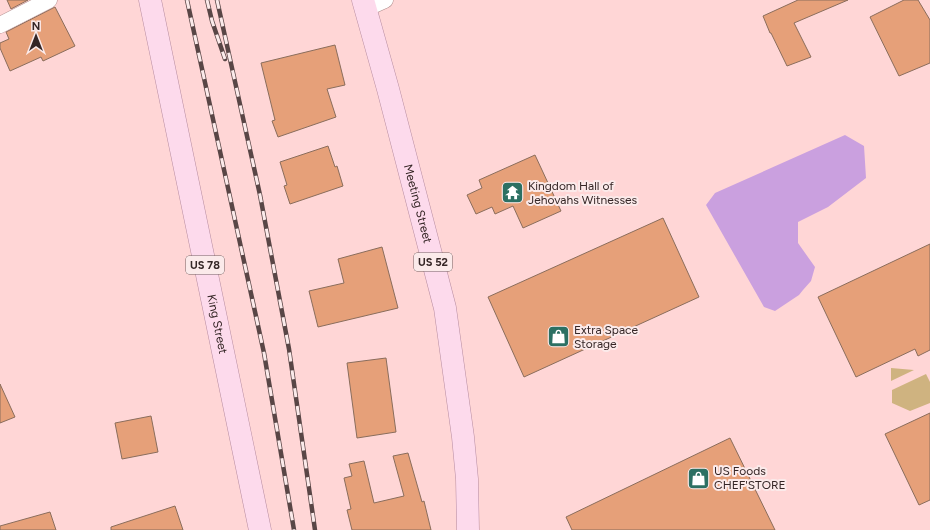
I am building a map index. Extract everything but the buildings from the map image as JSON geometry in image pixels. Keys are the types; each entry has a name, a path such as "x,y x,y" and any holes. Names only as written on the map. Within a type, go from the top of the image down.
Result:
{"main road":[{"name":"King Street","path":"150,0 260,530"},
{"name":"Meeting Street","path":"364,5 388,89 445,308 463,437 467,479 468,530"}],"street":[{"path":"0,25 49,0"},
{"path":"364,5 385,0"}],"shaded area":[{"path":"845,135 864,146 866,178 828,207 798,222 798,243 815,267 811,281 799,295 775,311 764,307 706,205 715,193"},
{"path":"891,368 914,370 891,381"},
{"path":"926,374 930,382 930,403 910,411 892,403 892,390"}],"railway":[{"path":"187,0 264,353 294,530"},
{"path":"207,0 212,21 225,59"},
{"path":"217,0 260,195 289,349 315,530"}],"place":[{"name":"Kingdom Hall of Jehovahs Witnesses","path":"512,193"},
{"name":"Extra Space Storage","path":"559,337"},
{"name":"US Foods CHEF'STORE","path":"699,478"}]}
